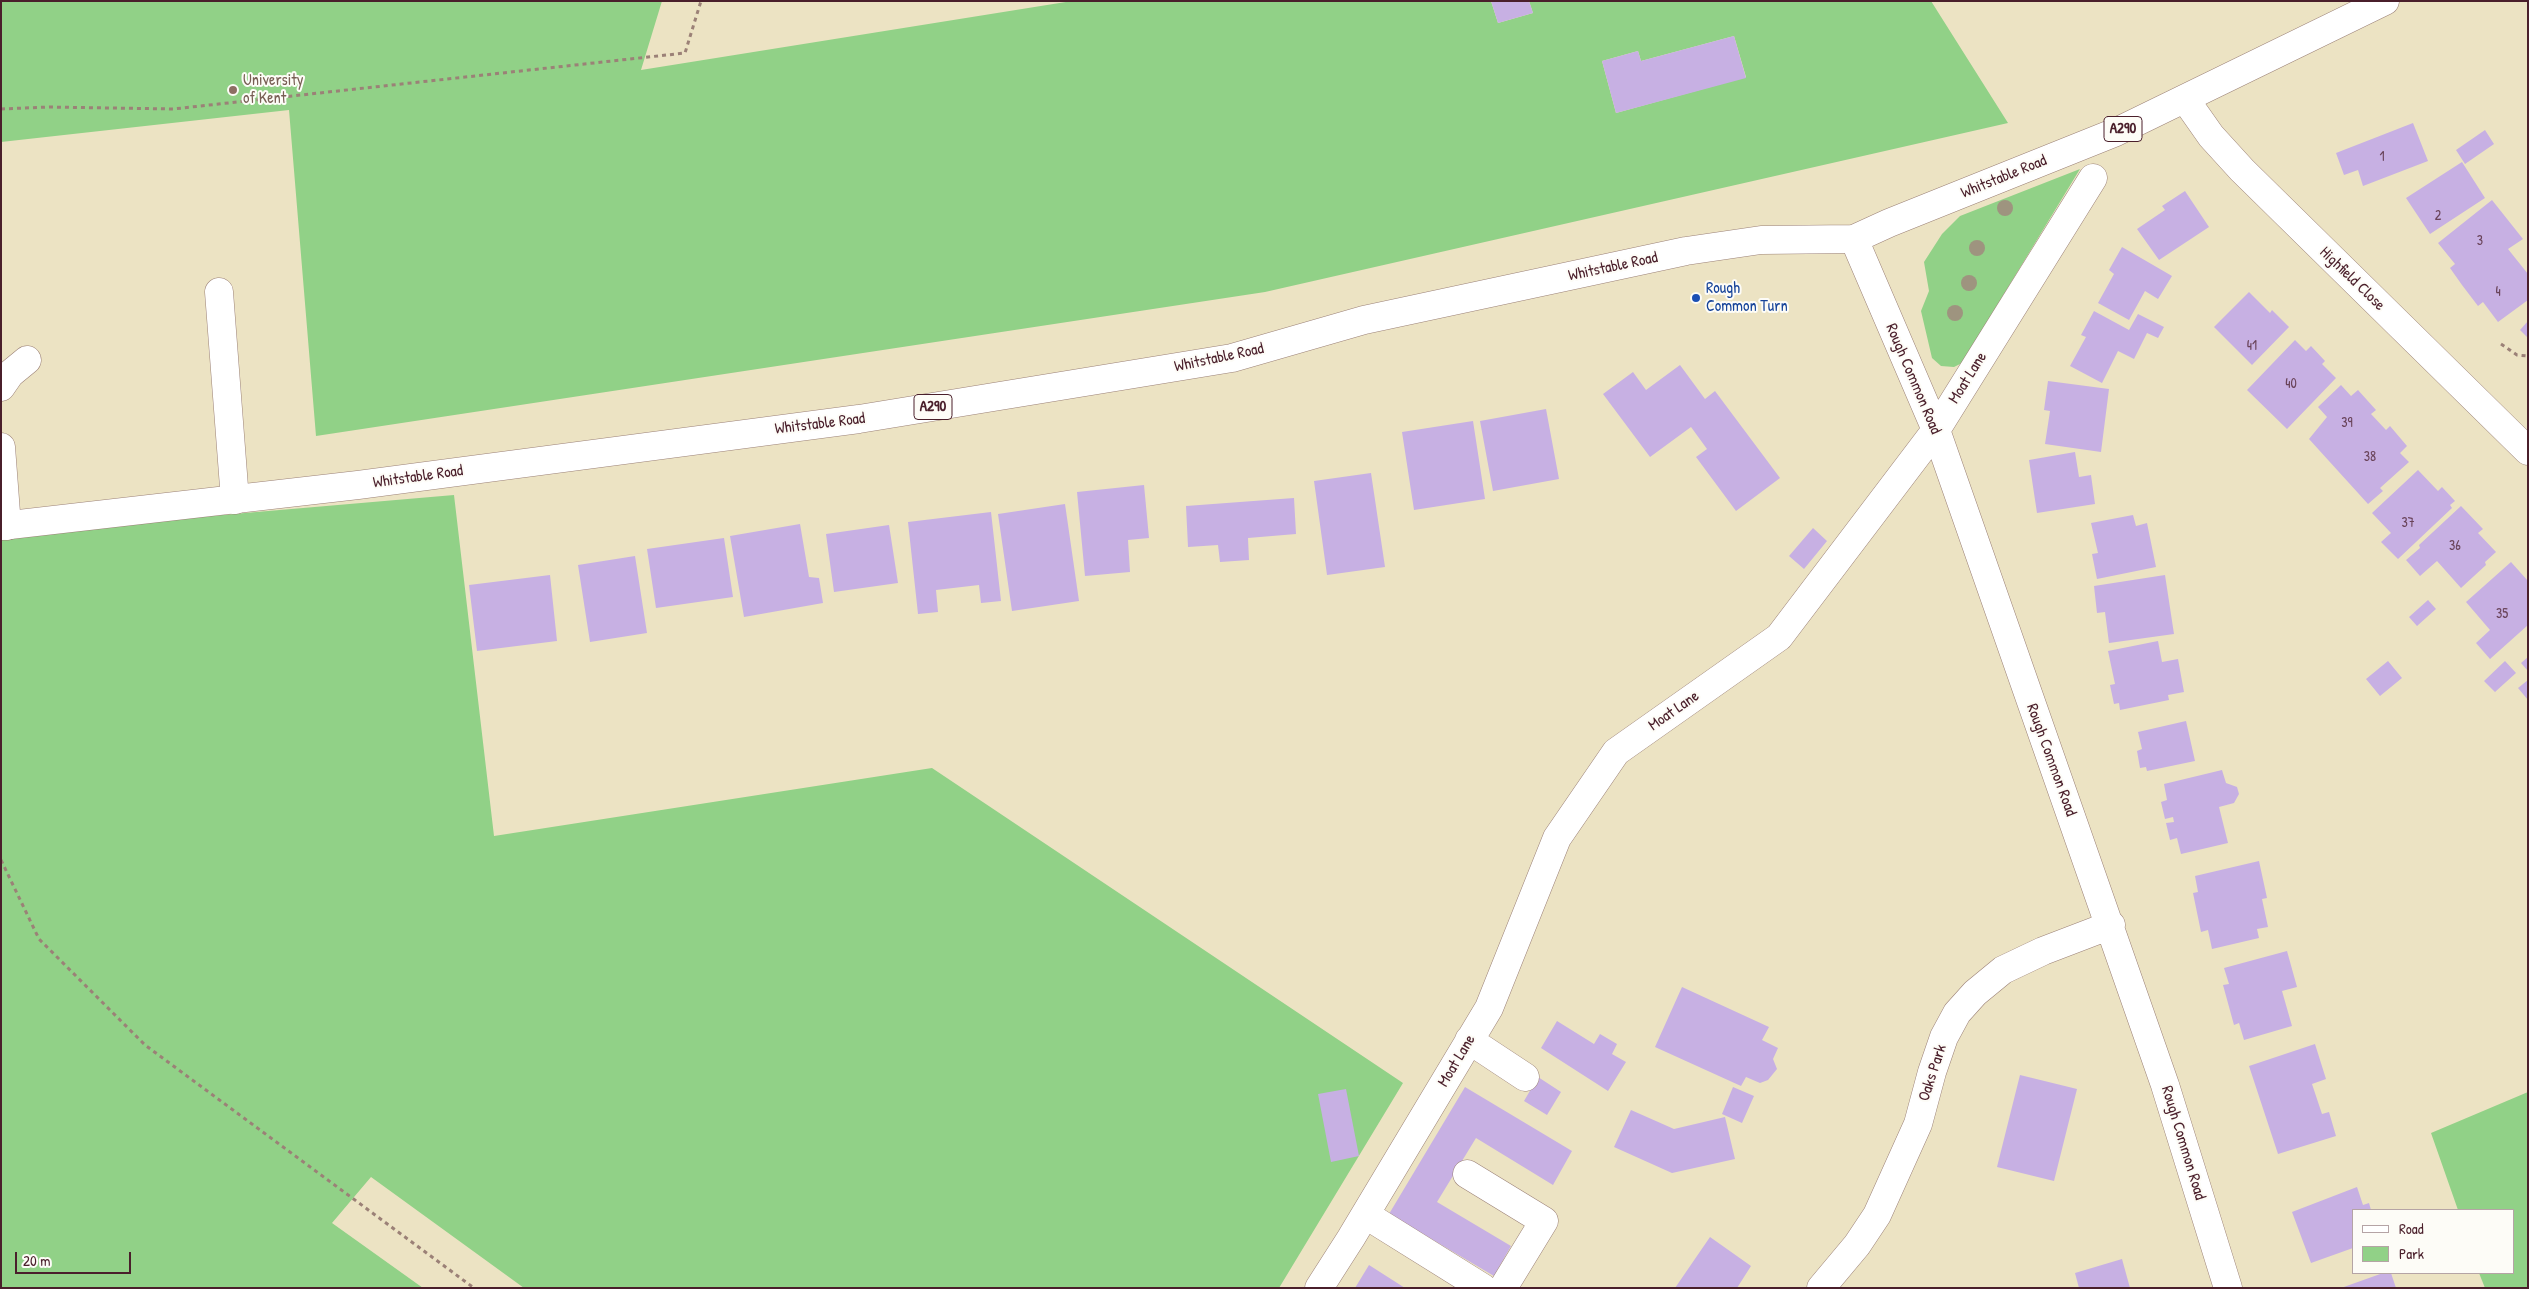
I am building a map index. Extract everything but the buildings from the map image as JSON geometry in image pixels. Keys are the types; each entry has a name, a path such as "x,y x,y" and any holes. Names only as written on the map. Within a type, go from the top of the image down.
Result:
{"street":[{"name":"Whitstable Road","path":"4,526 235,500 878,416 1232,358 1364,320 1686,251 1761,240 1854,239 1889,223 2116,132 2384,1"},
{"name":"Highfield Close","path":"2185,99 2211,136 2242,170 2528,451"},
{"name":"Moat Lane","path":"1319,1288 1366,1214 1489,1008 1557,838 1616,752 1779,637 1936,430 2093,178"},
{"name":"Rough Common Road","path":"1854,239 1936,430 2111,926 2165,1085 2228,1288"},
{"path":"219,292 235,500"},
{"path":"1,388 10,374 27,360"},
{"path":"1,447 4,526"},
{"name":"Oaks Park","path":"1821,1288 1857,1244 1877,1214 1918,1124 1944,1037 1957,1013 1975,993 2003,970 2043,950 2111,926"},
{"path":"1469,1040 1525,1077"},
{"path":"1467,1174 1544,1221 1503,1288"},
{"path":"1366,1214 1483,1288"}],"path":[{"path":"1,109 49,107 173,109 685,53 701,1"},
{"path":"2502,344 2516,355 2528,356"},
{"path":"1,860 39,939 145,1045 474,1288"}],"green space":[{"path":"1,1 662,1 641,70 1072,1 1491,1 1498,23 1533,13 1529,1 1931,1 2008,123 1265,292 316,436 289,110 1,142","holes":["1734,36 1746,77 1616,113 1602,61 1638,51 1641,61"]},
{"path":"2080,169 1962,363 1954,367 1941,366 1932,358 1921,311 1929,291 1924,262 1942,234 1960,216"},
{"path":"454,495 494,836 932,768 1403,1083 1279,1288 524,1288 371,1177 332,1223 423,1288 1,1288 1,534"},
{"path":"2528,1092 2528,1288 2485,1288 2479,1274 2514,1274 2514,1209 2458,1209 2431,1133"}],"place":[{"name":"University of Kent","path":"233,90"},
{"name":"Rough Common Turn","path":"1696,298"}]}
